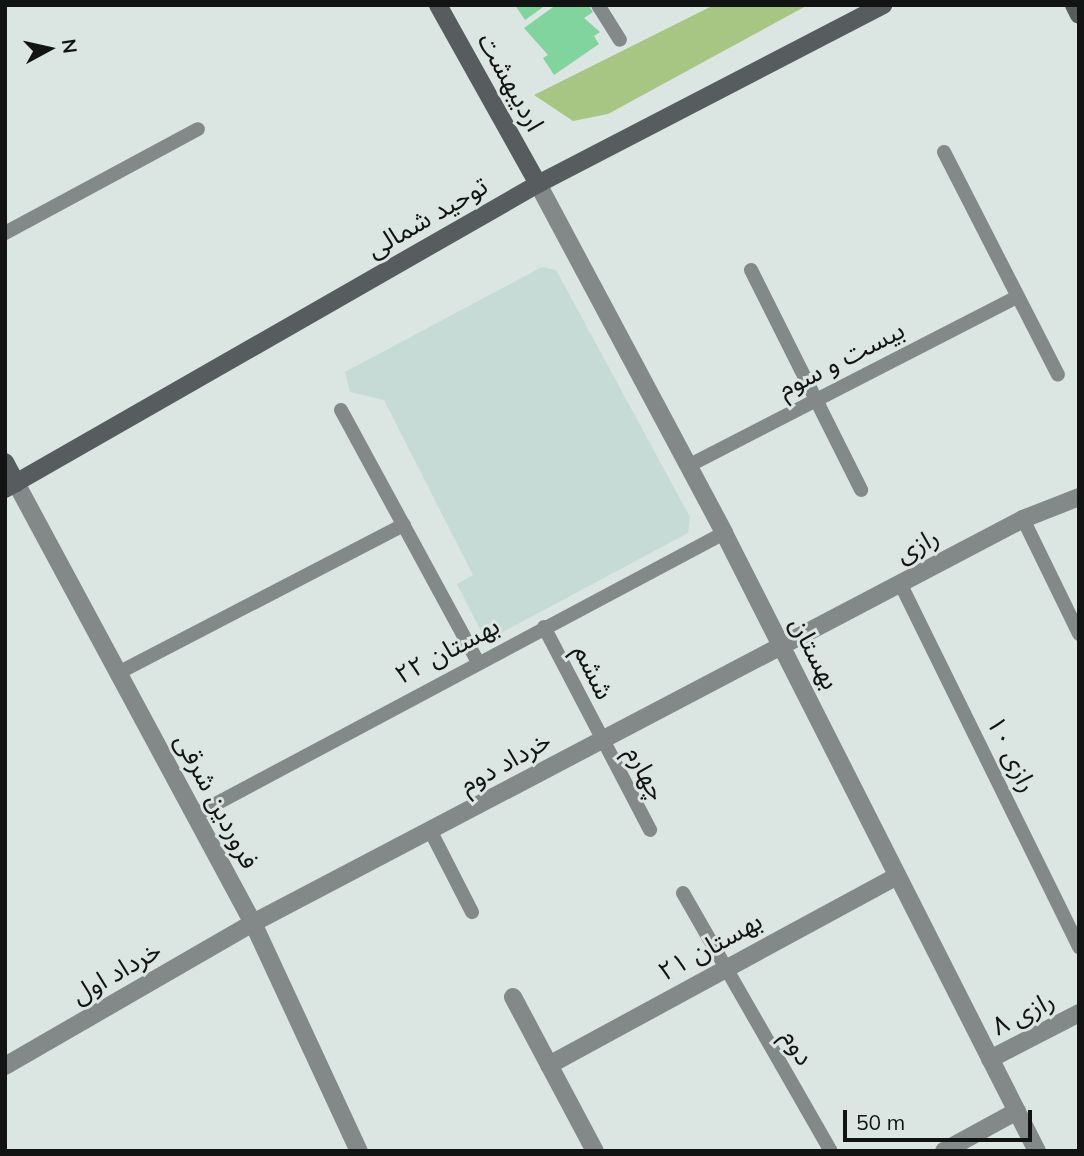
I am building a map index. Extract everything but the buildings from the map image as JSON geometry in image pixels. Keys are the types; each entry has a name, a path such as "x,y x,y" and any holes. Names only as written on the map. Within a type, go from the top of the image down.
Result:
{"street":[{"name":"اردیبهشت","path":"439,5 538,184"},
{"name":"توحید شمالی","path":"11,486 538,184 883,5"},
{"path":"1073,5 1079,15"},
{"name":"بهستان","path":"538,184 724,533 1037,1151"},
{"path":"5,462 11,486"},
{"name":"فروردین شرقی","path":"11,486 118,673 253,923 359,1151"},
{"name":"رازی","path":"781,645 1023,519 1079,497"},
{"name":"خرداد دوم","path":"253,923 431,832 781,645"},
{"name":"بهستان ۲۱","path":"549,1065 723,968 897,876"},
{"name":"خرداد اول","path":"5,1066 253,923"},
{"path":"513,997 595,1151"},
{"name":"۸ رازی","path":"990,1059 1079,1013"},
{"path":"944,1151 1017,1111"}],"lane":[{"path":"598,5 620,40"},
{"path":"5,233 198,129"},
{"path":"944,152 1058,375"},
{"path":"751,270 861,490"},
{"name":"بیست و سوم","path":"688,466 1017,297"},
{"path":"341,410 477,661"},
{"path":"1023,519 1079,635"},
{"path":"118,673 404,524"},
{"name":"بهستان ۲۲","path":"195,815 477,661 724,533"},
{"name":"رازی ۱۰","path":"900,583 1079,947"},
{"name":"ششم","path":"544,627 600,740"},
{"name":"چهارم","path":"600,740 650,831"},
{"path":"431,832 472,912"},
{"name":"دوم","path":"683,892 723,968 831,1151"}],"shaded area":[{"path":"542,267 556,270 690,517 688,533 486,641 457,584 473,575 384,400 350,392 345,372"}],"green space":[{"path":"714,5 808,5 608,114 573,121 534,95"}]}
